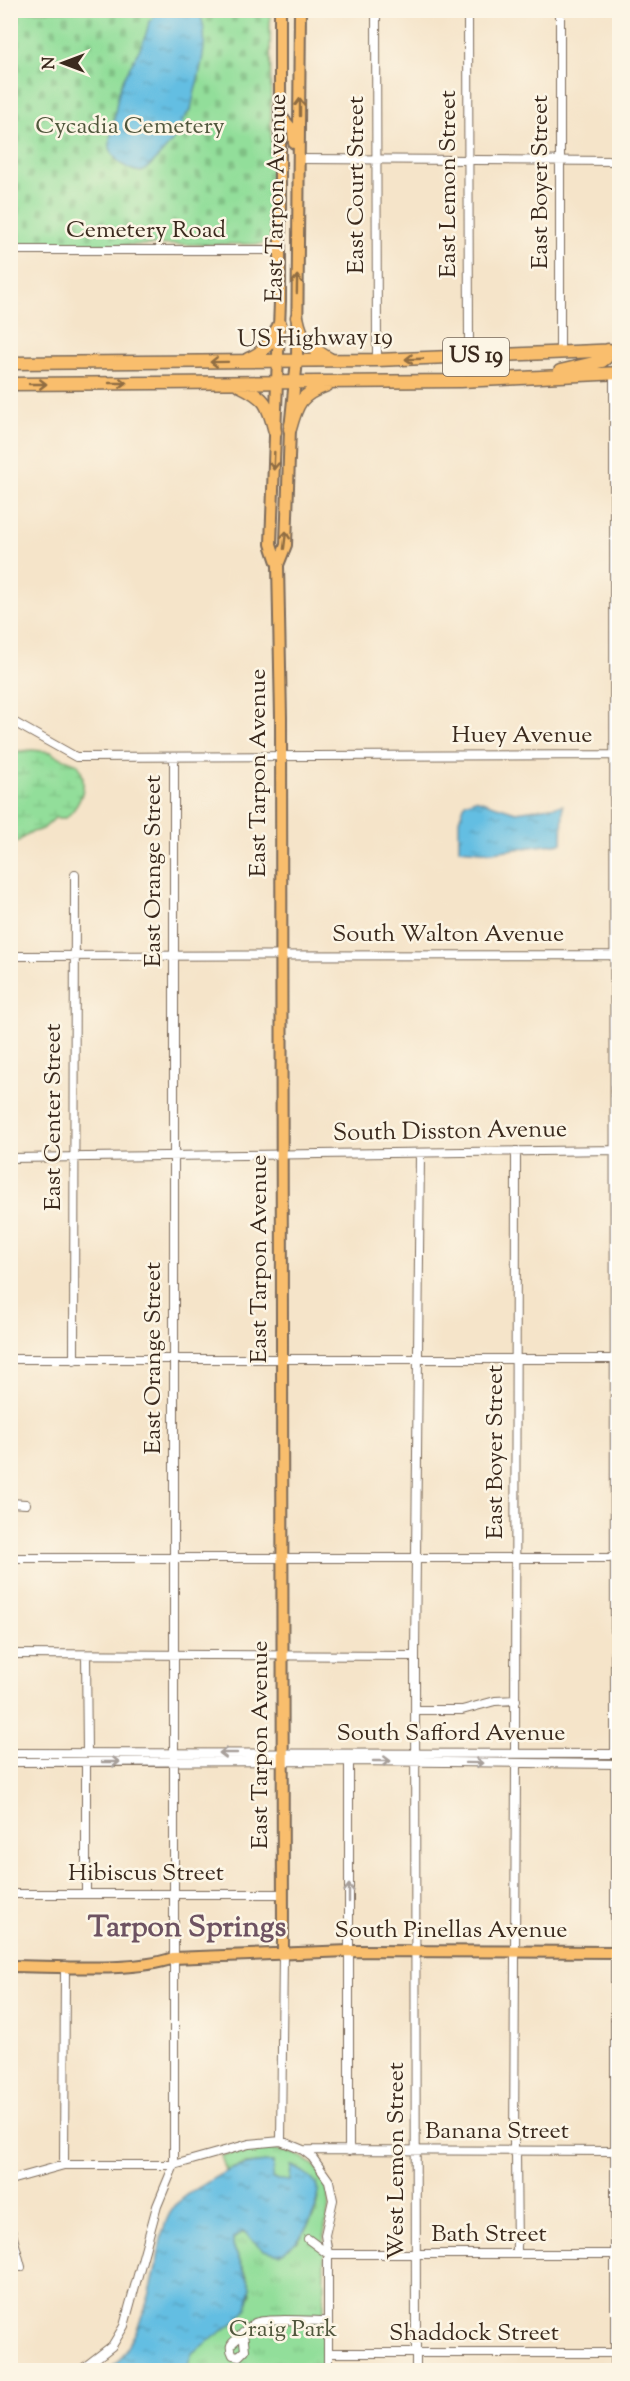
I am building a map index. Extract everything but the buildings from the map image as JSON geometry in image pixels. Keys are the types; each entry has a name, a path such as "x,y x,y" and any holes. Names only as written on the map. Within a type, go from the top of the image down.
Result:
{"highway":[{"path":"297,317 300,332 306,344 332,360"},
{"path":"243,361 258,355 267,348 280,324"},
{"name":"US Highway 19","path":"10,363 377,360 614,350"},
{"path":"536,378 597,364 614,350"},
{"name":"US Highway 19","path":"10,384 461,381 618,371"},
{"path":"290,429 299,401 310,392 334,382"},
{"path":"236,383 263,399 269,407 275,432"}],"main road":[{"name":"East Tarpon Avenue","path":"280,10 280,324 271,544 278,565 280,756 282,1953"},
{"name":"East Tarpon Avenue","path":"278,565 286,545 290,429 297,360 300,10"},
{"path":"280,116 294,130 294,167 300,178"},
{"name":"South Pinellas Avenue","path":"10,1966 146,1965 173,1958 349,1951 617,1952"}],"street":[{"name":"East Court Street","path":"376,10 377,360"},
{"name":"East Lemon Street","path":"468,10 469,357"},
{"name":"East Boyer Street","path":"560,10 560,352"},
{"path":"300,159 620,161"},
{"name":"Cemetery Road","path":"10,250 281,250"},
{"path":"617,1754 618,371"},
{"name":"Huey Avenue","path":"10,720 76,757 617,755"},
{"name":"East Orange Street","path":"174,757 174,2165"},
{"name":"East Center Street","path":"74,1360 75,875"},
{"name":"South Walton Avenue","path":"10,956 617,955"},
{"name":"South Disston Avenue","path":"10,1158 617,1150"},
{"name":"East Boyer Street","path":"515,1754 516,1151"},
{"path":"417,1952 416,1359 420,1153"},
{"path":"10,1359 617,1359"},
{"path":"10,1503 26,1503"},
{"path":"10,1558 609,1558 617,1553"},
{"path":"10,1654 415,1656"},
{"path":"86,1893 87,1656"},
{"path":"416,1710 462,1710 495,1701 516,1700"},
{"name":"South Safford Avenue","path":"281,1757 415,1749 515,1754 617,1754"},
{"path":"10,1753 87,1758"},
{"path":"10,1762 87,1758 281,1757"},
{"name":"South Safford Avenue","path":"281,1757 349,1761 617,1764"},
{"path":"349,1761 349,2151"},
{"path":"516,1764 517,2254"},
{"path":"615,2370 617,2353 615,2254 617,1764"},
{"name":"Hibiscus Street","path":"10,1894 282,1894"},
{"name":"West Lemon Street","path":"416,2370 417,1952"},
{"path":"281,2141 282,1953"},
{"path":"64,2164 65,1966"},
{"path":"10,2180 64,2164 174,2165 249,2144 281,2141 303,2150 320,2166 332,2188 332,2208 325,2235 328,2254 328,2370"},
{"name":"Banana Street","path":"303,2150 617,2151"},
{"path":"81,2370 112,2346 124,2326 157,2206 174,2165"},
{"path":"10,2226 21,2266"},
{"path":"308,2239 328,2254"},
{"name":"Bath Street","path":"328,2254 615,2254"},
{"path":"243,2333 257,2321 328,2321"},
{"name":"Shaddock Street","path":"328,2353 617,2353"}],"green space":[{"name":"Cycadia Cemetery","path":"10,11 270,11 272,238 267,244 11,246"},
{"path":"32,750 52,752 54,755 78,764 83,779 82,793 80,800 66,818 55,818 43,829 29,833 11,847 11,752"},
{"name":"Craig Park","path":"253,2147 283,2151 302,2157 317,2169 327,2188 329,2205 323,2242 324,2370 186,2370 192,2353 239,2319 251,2294 248,2278 233,2246 233,2239 240,2233 246,2233 264,2250 297,2242 316,2210 318,2191 314,2182 292,2166 290,2182 271,2179 273,2162 245,2164 226,2171 221,2156"}],"water":[{"path":"155,11 199,11 203,23 204,48 191,110 184,118 171,143 142,172 127,168 118,161 112,153 110,142 121,85 142,44 149,21 152,20"},
{"path":"475,799 516,812 563,805 562,843 492,852 459,849 459,820 465,803"},
{"path":"273,2162 272,2179 290,2181 291,2166 309,2176 317,2188 318,2202 301,2236 279,2254 264,2250 243,2232 233,2239 233,2246 251,2286 247,2308 239,2319 192,2353 186,2370 109,2370 126,2351 139,2324 153,2280 163,2230 175,2206 193,2191 231,2170 255,2163"}],"district":[{"name":"Tarpon Springs","path":"187,1928"}]}
